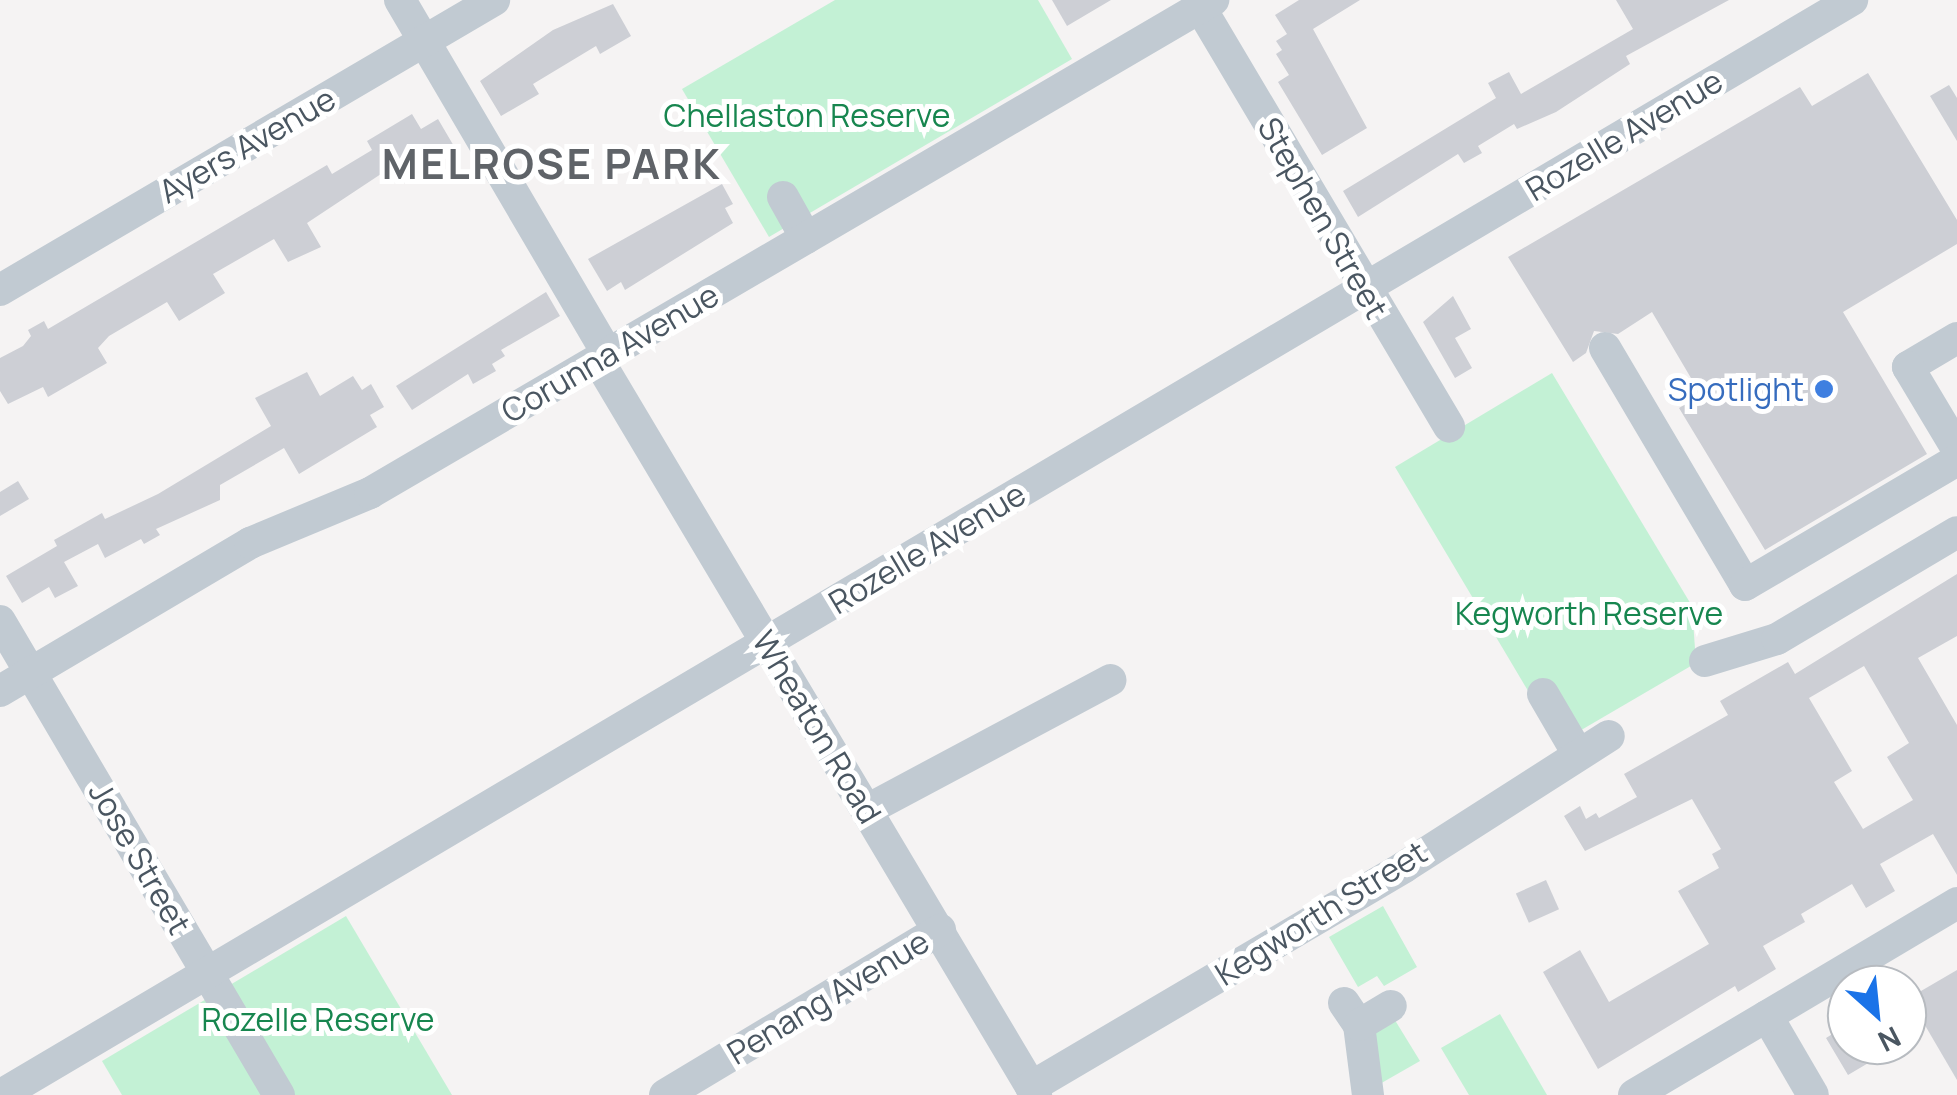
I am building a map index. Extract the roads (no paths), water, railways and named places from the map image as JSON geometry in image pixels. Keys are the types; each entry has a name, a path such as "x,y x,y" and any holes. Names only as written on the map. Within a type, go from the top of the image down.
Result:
{"street":[{"name":"Wheaton Road","path":"400,0 766,643 1033,1091"},
{"name":"Ayers Avenue","path":"0,290 494,0"},
{"name":"Rozelle Avenue","path":"1,1095 1852,0"},
{"name":"Stephen Street","path":"1206,4 1364,288 1448,427"},
{"name":"Corunna Avenue","path":"0,690 250,542 370,493 1206,4"},
{"path":"783,197 806,238"},
{"path":"1605,348 1745,585 1957,460"},
{"path":"1953,351 1908,367 1957,449"},
{"path":"1705,661 1777,639 1957,532"},
{"name":"Jose Street","path":"0,621 279,1095"},
{"path":"867,810 1110,680"},
{"path":"1544,694 1578,754"},
{"name":"Kegworth Street","path":"1033,1091 1404,867 1608,736"},
{"path":"1634,1095 1957,903"},
{"name":"Penang Avenue","path":"665,1095 940,930"},
{"path":"1368,1095 1352,1014 1391,1006"},
{"path":"1767,1016 1813,1095"}],"place":[{"name":"Spotlight","path":"1824,389"}],"district":[{"name":"MELROSE PARK","path":"552,163"}],"park label":[{"name":"Chellaston Reserve","path":"807,115"},
{"name":"Kegworth Reserve","path":"1589,613"},
{"name":"Rozelle Reserve","path":"318,1019"}]}
